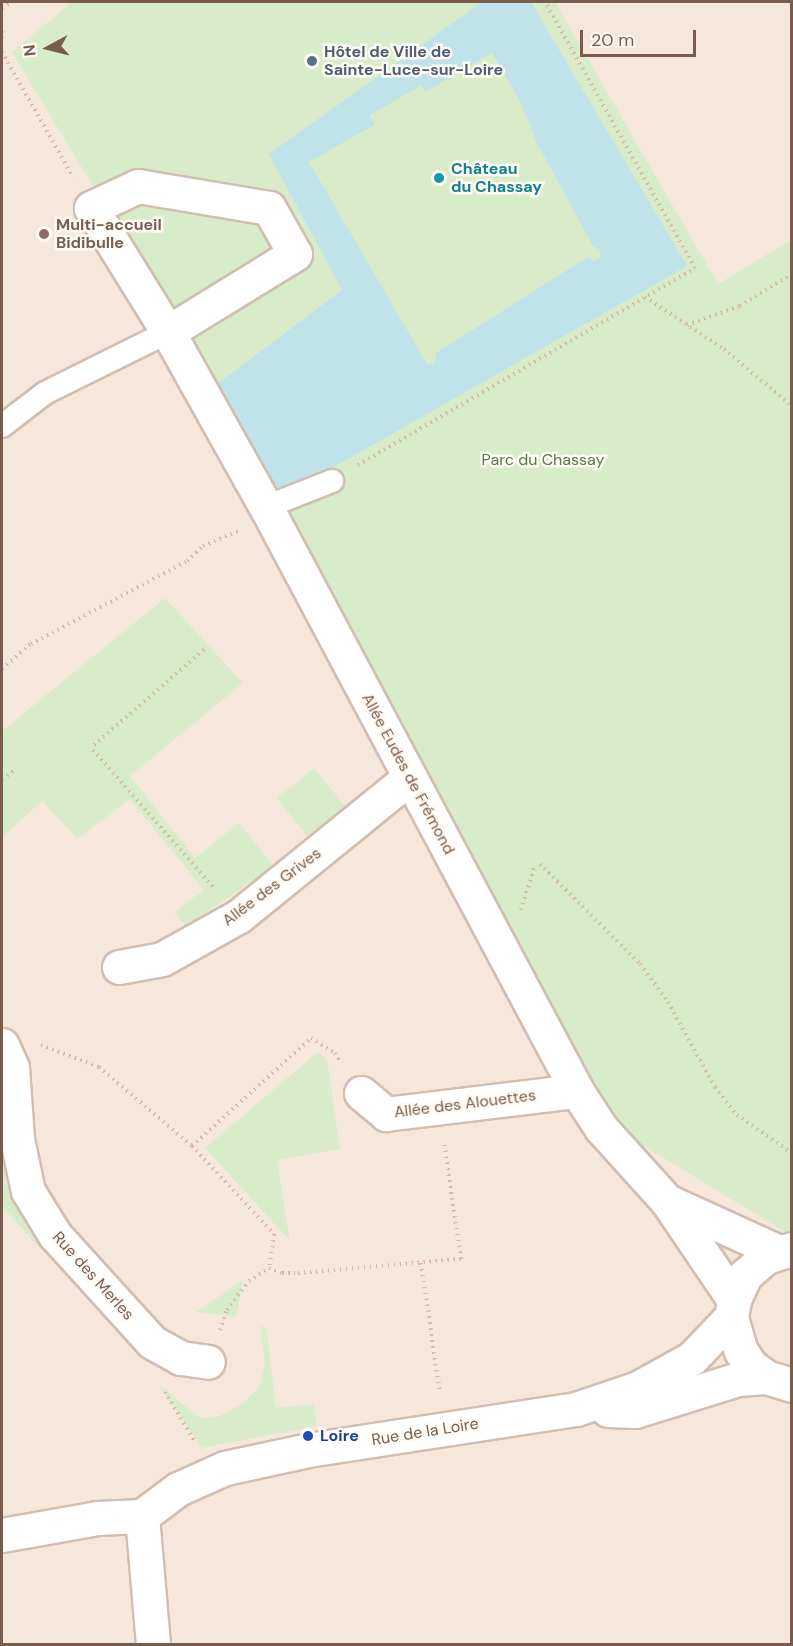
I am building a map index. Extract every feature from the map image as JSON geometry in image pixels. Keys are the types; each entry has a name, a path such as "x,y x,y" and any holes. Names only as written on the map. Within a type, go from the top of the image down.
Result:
{"street":[{"path":"91,208 138,186 269,208 295,254 168,332"},
{"name":"Allée Eudes de Frémond","path":"91,208 168,332 266,507 577,1091 609,1137 668,1201 732,1308 741,1351 779,1381"},
{"name":"Allée des Grives","path":"119,967 162,959 239,916 410,777"},
{"name":"Rue des Merles","path":"2,1045 12,1067 17,1139 28,1191 55,1235 152,1342 181,1358 208,1362"},
{"name":"Allée des Alouettes","path":"361,1093 386,1114 577,1091"},
{"name":"Allée Eudes de Frémond","path":"668,1201 785,1251"},
{"name":"Rue de la Loire","path":"141,1516 178,1489 225,1468 308,1450 576,1409 638,1388 684,1362 732,1308 750,1270 785,1251"},
{"name":"Rue de la Loire","path":"576,1409 635,1411 738,1379 779,1381"},
{"path":"2,1535 97,1518 141,1516 153,1644"}],"lane":[{"path":"2,426 45,393 168,332"},
{"path":"266,507 332,481"}],"path":[{"path":"2,8 11,2"},
{"path":"332,481 695,268 545,2"},
{"path":"2,32 2,38"},
{"path":"2,52 91,208"},
{"path":"686,326 740,306 792,274"},
{"path":"645,297 686,326 724,348 792,406"},
{"path":"2,669 31,644 187,561 203,546 243,530 266,507"},
{"path":"206,648 94,747 239,916"},
{"path":"2,779 15,770"},
{"path":"540,864 640,964 674,1011 715,1087 737,1115 792,1153"},
{"path":"192,1146 311,1038 334,1053 361,1093"},
{"path":"36,1043 99,1067 192,1146 274,1234 269,1268 249,1281 227,1310 208,1362"},
{"path":"269,1268 282,1274 461,1259 439,1109"},
{"path":"421,1263 445,1430"},
{"path":"152,1342 156,1377 196,1444 189,1450"}],"shaded area":[{"path":"2,2 791,2 791,1644 2,1644"}],"green space":[{"name":"Parc du Chassay","path":"72,2 555,2 718,284 791,240 791,1231 785,1232 618,1130 281,497 12,52"},
{"path":"165,598 243,683 130,776 195,858 239,823 274,866 186,926 174,912 204,890 130,799 77,839 42,801 2,838 2,731"},
{"path":"314,768 345,807 308,837 277,798"},
{"path":"318,1052 327,1059 340,1149 277,1160 290,1241 205,1148"},
{"path":"4,1120 6,1181 40,1249 2,1206"},
{"path":"243,1280 236,1317 196,1312"},
{"path":"260,1327 266,1327 276,1407 314,1405 317,1426 202,1448 158,1384 200,1418 218,1417 243,1403 259,1387 265,1365"}],"water":[{"path":"482,2 531,2 687,266 281,497 217,384 342,290 269,154","holes":["492,53 520,101 537,143 593,246 600,250 601,257 594,261 588,257 436,353 435,363 427,364 309,162 374,125 370,115 422,85 425,92"]}],"place":[{"name":"Hôtel de Ville de Sainte-Luce-sur-Loire","path":"312,61"},
{"name":"Château du Chassay","path":"439,178"},
{"name":"Multi-accueil Bidibulle","path":"44,234"},
{"name":"Loire","path":"308,1436"}]}
